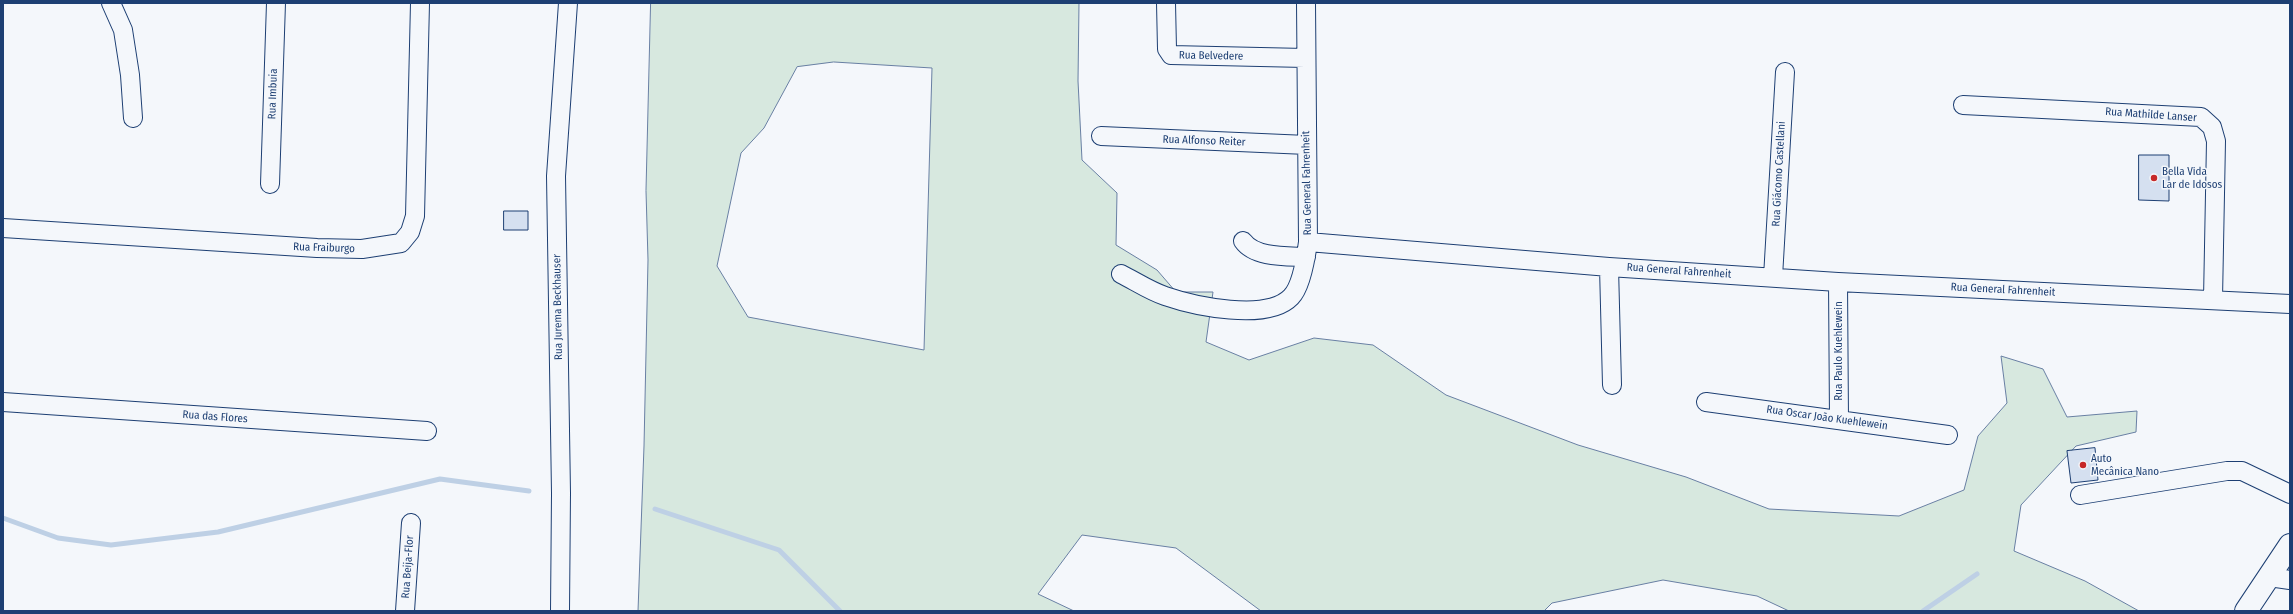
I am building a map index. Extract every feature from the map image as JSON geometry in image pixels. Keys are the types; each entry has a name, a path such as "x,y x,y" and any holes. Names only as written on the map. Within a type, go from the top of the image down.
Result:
{"main road":[{"path":"2246,611 2280,578 2290,545"}],"street":[{"path":"111,3 123,30 133,118"},
{"name":"Rua Imbuia","path":"270,184 276,3"},
{"name":"Rua Fraiburgo","path":"3,228 317,248 362,249 401,243 410,232 415,216 420,3"},
{"name":"Rua Jurema Beckhauser","path":"560,611 561,493 556,176 568,3"},
{"name":"Rua Belvedere","path":"1166,3 1167,49 1171,54 1305,58"},
{"name":"Rua General Fahrenheit","path":"1306,3 1305,58 1307,250 1838,282 2213,299 2290,304"},
{"name":"Rua Giácomo Castellani","path":"1773,277 1785,72"},
{"name":"Rua Mathilde Lanser","path":"1963,106 2201,117 2212,127 2216,141 2213,299"},
{"name":"Rua Alfonso Reiter","path":"1101,136 1307,145"},
{"path":"1121,274 1164,296 1195,304 1228,309 1264,310 1281,304 1291,297 1307,250 1262,252 1246,246 1243,241"},
{"path":"1609,267 1612,385"},
{"name":"Rua Paulo Kuehlewein","path":"1838,282 1839,420"},
{"name":"Rua das Flores","path":"3,402 428,431"},
{"name":"Rua Oscar João Kuehlewein","path":"1706,402 1948,434"},
{"path":"2080,496 2227,471 2242,471 2290,494"},
{"name":"Rua Beija-Flor","path":"405,611 411,523"}],"shaded area":[{"path":"651,3 1079,3 1078,81 1082,160 1117,193 1116,245 1157,270 1176,292 1213,292 1206,342 1249,360 1314,338 1373,345 1446,395 1578,445 1686,477 1769,509 1899,516 1964,490 1978,436 2007,403 2001,356 2043,369 2067,417 2137,411 2136,432 2076,446 2021,505 2014,551 2085,581 2139,611 1789,611 1757,596 1663,580 1552,603 1544,611 1261,611 1176,548 1082,535 1038,594 1074,611 638,611 644,446 648,260 646,191","holes":["834,62 932,68 924,350 748,317 717,266 741,153 764,128 797,67"]}],"building":[{"name":"Bella Vida Lar de Idosos","path":"2139,155 2169,155 2169,201 2139,200"},
{"path":"504,211 528,211 528,230 504,230"},
{"name":"Auto Mecânica Nano","path":"2095,448 2098,480 2071,483 2067,451"}],"waterway":[{"path":"3,518 58,538 111,545 218,532 440,479 529,491"},
{"path":"655,509 779,550 840,611"},
{"path":"1923,611 1977,574"}],"place":[{"name":"Bella Vida Lar de Idosos","path":"2154,178"},
{"name":"Auto Mecânica Nano","path":"2083,465"}]}
